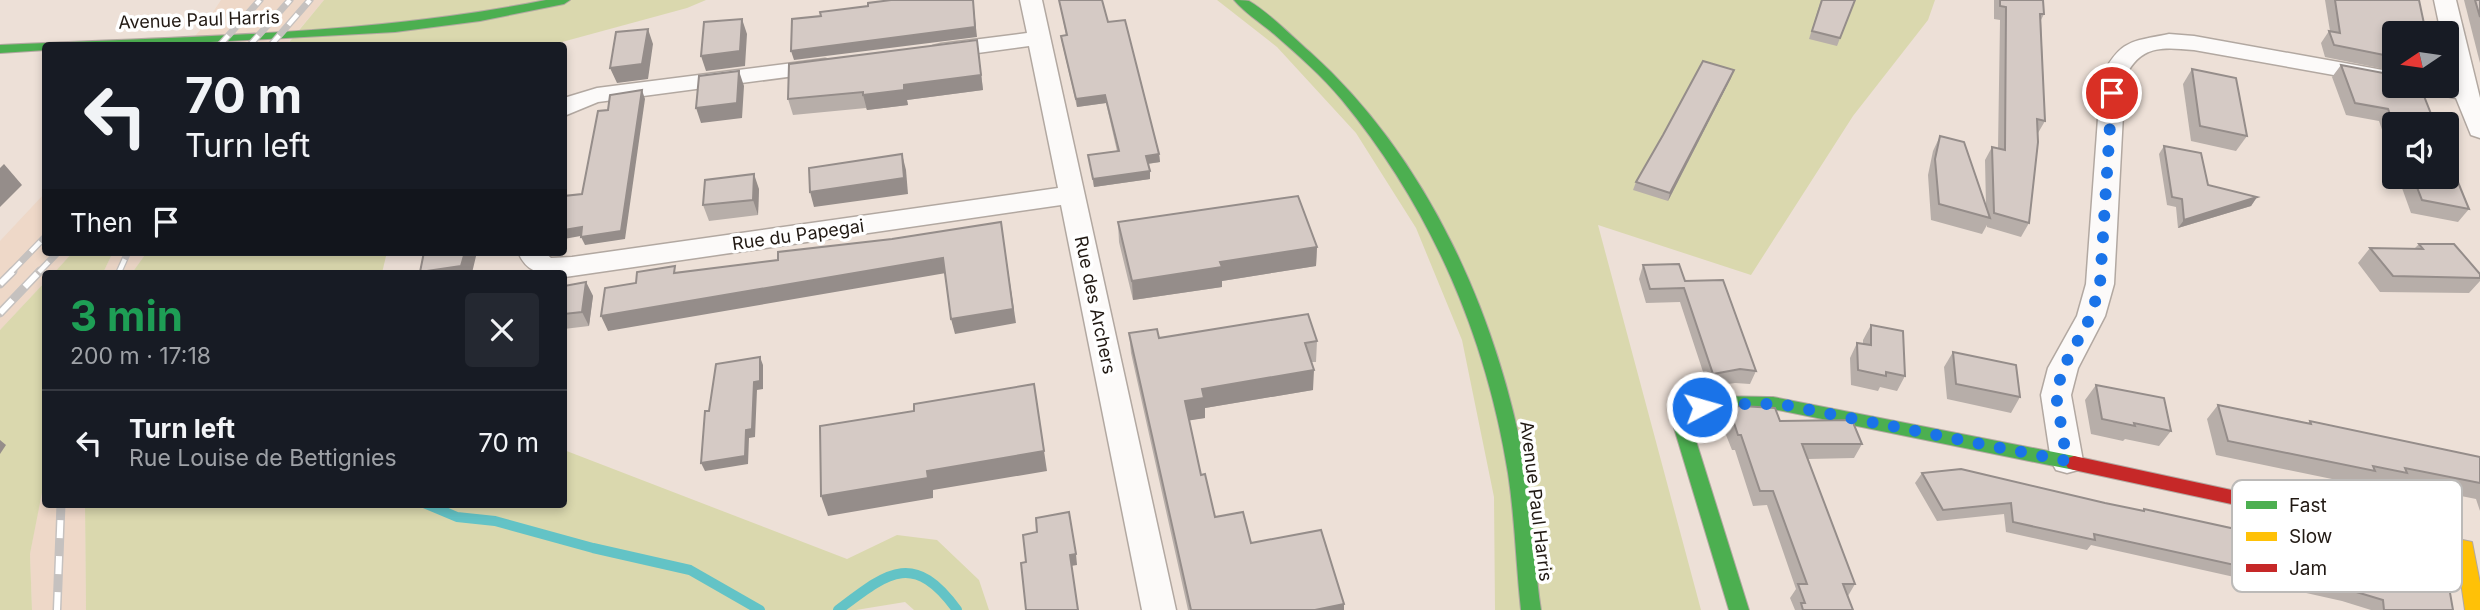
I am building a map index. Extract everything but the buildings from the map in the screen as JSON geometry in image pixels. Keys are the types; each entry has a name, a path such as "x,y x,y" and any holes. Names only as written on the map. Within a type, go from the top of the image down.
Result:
{"main road":[{"name":"Avenue Paul Harris","path":"141,42 386,29 465,20 564,0"},
{"name":"Avenue Paul Harris","path":"1240,0 1304,51 1354,103 1417,189 1453,256 1482,328 1507,419 1517,473 1529,610"},
{"name":"Avenue Paul Harris","path":"0,47 42,46"},
{"path":"1739,610 1683,428 1685,420 1702,407 1715,404 1780,404 2232,497"},
{"path":"2462,547 2465,548 2475,610"}],"street":[{"name":"Rue des Archers","path":"1031,0 1159,610"},
{"path":"2445,0 2466,92 2480,130"},
{"path":"923,53 1039,38"},
{"path":"2067,461 2056,395 2058,381 2091,316 2100,284 2113,77 2123,56 2141,46 2182,41 2382,77"},
{"path":"567,107 575,101 597,95 841,64"},
{"path":"2459,91 2466,92"},
{"name":"Rue du Papegai","path":"532,256 542,266 579,267 1072,195"}],"shaded area":[{"path":"221,0 324,0 289,42 190,42"},
{"path":"324,0 706,0 687,8 562,42 289,42"},
{"path":"1217,0 1935,0 1928,20 1853,116 1751,275 1598,225 1701,610 1495,610 1494,497 1462,340 1416,228 1356,133 1277,47"},
{"path":"42,196 42,256 69,256 57,270 42,270 42,285 0,330 0,241"},
{"path":"69,256 111,256 104,270 57,270"},
{"path":"111,256 144,256 134,270 104,270"},
{"path":"144,256 386,256 383,270 134,270"},
{"path":"42,285 42,492 30,554 32,610 0,610 0,330"},
{"path":"567,451 847,559 897,535 937,540 979,580 989,610 914,610 905,602 856,610 86,610 85,508 567,508"},
{"path":"42,488 42,508 85,508 86,610 32,610 30,554"}],"waterway":[{"path":"436,508 457,517 495,521 593,548 690,570 760,610"},
{"path":"838,610 871,586 899,574 913,574 927,579 957,610"}],"railway":[{"path":"223,42 260,0"},
{"path":"253,42 290,0"},
{"path":"273,42 310,0"},
{"path":"11,272 42,240"},
{"path":"39,272 54,256"},
{"path":"120,270 126,256"},
{"path":"0,284 13,271"},
{"path":"0,313 40,271"},
{"path":"57,610 61,508"}],"traffic: fast":[{"path":"132,42 395,28 480,17 564,0"},
{"path":"1240,0 1322,70 1379,137 1409,180 1458,272 1494,370 1507,421 1517,473 1531,610"},
{"path":"0,49 42,47"},
{"path":"1739,610 1683,428 1690,416 1702,409 1717,404 1773,403 1802,407 2074,463"}],"traffic: slow":[{"path":"2462,547 2465,548 2475,610"}],"traffic: jam":[{"path":"2074,463 2232,497"}],"route":[{"path":"1702,407 1715,404 1761,403 1802,407 2067,461 2056,395 2063,368 2091,316 2100,284 2112,93"}]}
